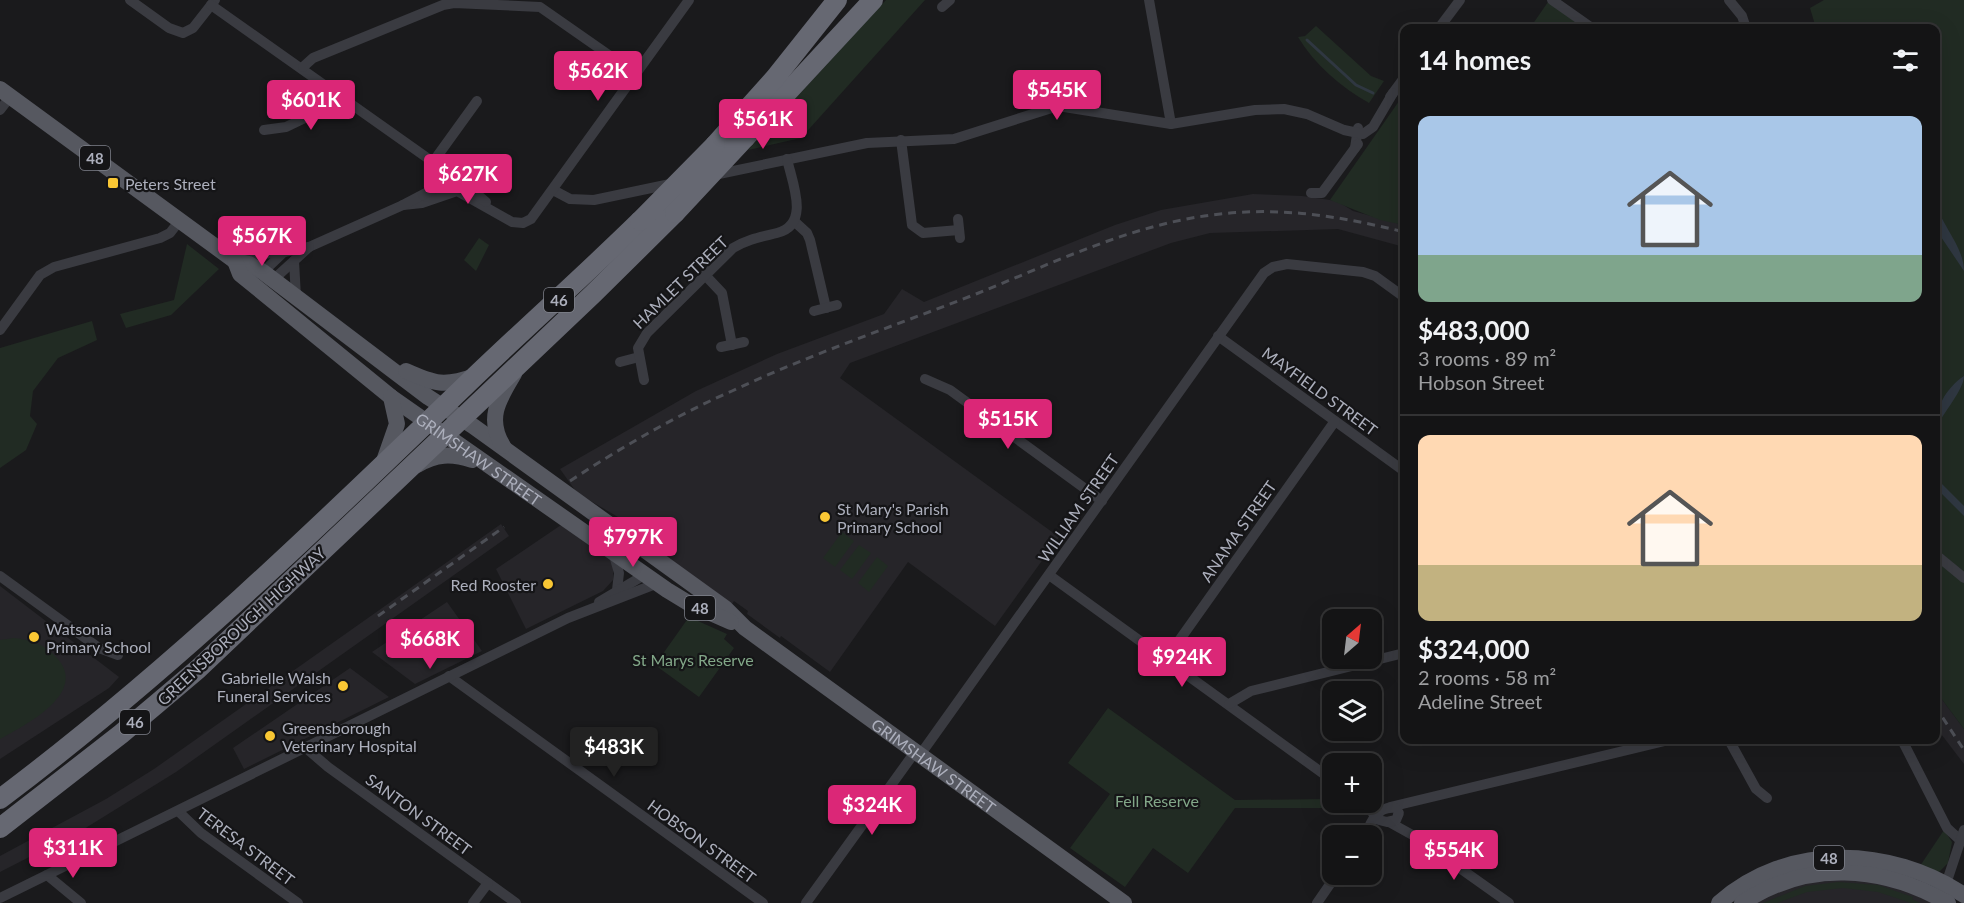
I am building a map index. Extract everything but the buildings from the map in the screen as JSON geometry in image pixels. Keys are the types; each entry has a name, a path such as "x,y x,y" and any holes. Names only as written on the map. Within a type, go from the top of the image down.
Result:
{"highway":[{"name":"46","path":"428,423 475,376 566,294 715,145 775,78 837,0"},
{"name":"46","path":"444,435 675,213 873,0"},
{"name":"GREENSBOROUGH HIGHWAY","path":"0,799 124,703 170,664 428,423"},
{"name":"GREENSBOROUGH HIGHWAY","path":"0,828 85,763 198,669 444,435"}],"main road":[{"name":"GRIMSHAW STREET","path":"5,93 235,261 249,264 263,283 391,397 690,604 745,628"},
{"name":"GRIMSHAW STREET","path":"263,283 296,297 443,407 725,609 745,628 1124,903"},
{"path":"381,360 436,384 457,383 475,376"},
{"path":"506,450 495,429 495,412 519,365"},
{"path":"382,467 396,424 391,397"},
{"path":"407,471 434,456 447,455 490,466"},
{"path":"652,579 668,569"},
{"name":"48","path":"1719,903 1741,886 1769,872 1800,862 1833,857 1878,860 1908,868 1945,895"},
{"name":"48","path":"1742,903 1786,881 1816,873 1848,871 1893,879 1945,895 1964,895"}],"street":[{"path":"130,0 169,28 183,33 194,28 213,2 433,162 449,187 519,224 531,219 689,0"},
{"path":"1149,0 1171,124"},
{"path":"1443,24 1460,0"},
{"path":"1552,0 1586,24"},
{"path":"1729,0 1742,16 1745,24"},
{"path":"306,70 327,54 447,3 536,6 550,12 636,74"},
{"path":"1358,131 1367,124 1400,83"},
{"path":"0,111 5,93"},
{"path":"264,130 286,127 338,102 343,96"},
{"path":"433,162 477,101"},
{"path":"551,192 570,199 594,200 867,142 954,139 1058,106 1171,124 1272,109 1294,111 1358,131"},
{"path":"1321,194 1359,142 1358,131"},
{"path":"901,140 912,225 923,233 959,229"},
{"path":"787,159 797,208 795,222 807,233 810,240 831,307 814,311"},
{"path":"235,261 250,255 309,247 403,205 422,203 449,187"},
{"path":"0,330 43,273 54,267 160,238 170,233 180,220"},
{"name":"HAMLET STREET","path":"639,357 638,347 642,339 705,275 741,243 785,230 795,222"},
{"path":"263,283 309,247"},
{"path":"263,283 284,252"},
{"path":"294,261 296,297"},
{"name":"WILLIAM STREET","path":"807,903 1049,575 1260,278 1273,267 1287,264 1363,272 1375,276 1400,294"},
{"path":"705,275 722,293 727,346 744,342"},
{"name":"MAYFIELD STREET","path":"1218,336 1400,468"},
{"path":"620,362 639,357 644,380"},
{"path":"925,379 950,390 1102,501"},
{"name":"ANAMA STREET","path":"1166,659 1335,421"},
{"path":"612,551 619,573 616,590"},
{"path":"1940,558 1964,578"},
{"path":"1049,575 1322,773"},
{"path":"0,576 99,648 118,655"},
{"path":"591,607 616,590 652,579"},
{"path":"0,898 449,676 652,579"},
{"path":"1228,704 1251,691 1400,654"},
{"name":"HOBSON STREET","path":"449,676 763,903"},
{"path":"1376,825 1386,815 1422,800 1653,744"},
{"path":"1731,744 1756,789 1767,798"},
{"path":"1904,744 1942,814 1947,828 1962,832 1945,895"},
{"name":"SANTON STREET","path":"306,748 328,767 516,903"},
{"name":"TERESA STREET","path":"178,811 201,833 298,903"},
{"path":"1382,813 1509,903"},
{"path":"47,875 81,903"},
{"path":"473,903 488,882"},
{"path":"1317,903 1329,885"}],"shaded area":[{"name":"St Mary's Parish Primary School","path":"1253,194 1302,196 1337,201 1353,211 1400,224 1400,246 1338,229 1210,233 1171,243 850,363 840,378 1059,537 995,626 908,562 830,672 747,614 748,611 734,601 732,604 625,527 618,517 577,493 560,469 696,391 777,354 884,314 902,289 924,302 1115,225 1161,210"},
{"path":"1940,216 1957,245 1964,271 1940,235"},
{"path":"1964,376 1957,395 1940,421 1940,404"},
{"path":"1940,482 1964,506 1964,516 1940,492"},
{"path":"501,524 509,536 176,772 84,829 0,872 0,856 106,799 154,769"},
{"path":"561,525 586,543 602,549 613,562 613,580 603,591 526,629 496,569"},
{"name":"Watsonia Primary School","path":"0,586 119,677 109,688 0,759"},
{"path":"447,602 482,651 415,684 372,652"},
{"path":"350,668 389,697 244,769 233,748"},
{"path":"1940,697 1964,729 1964,764 1940,733"},
{"path":"1866,878 1938,903 1752,903 1793,884"}],"green space":[{"path":"886,0 925,0 801,138 748,150"},
{"path":"1824,0 1964,0 1964,572 1940,552 1940,24 1815,24 1810,8"},
{"path":"1548,2 1578,24 1533,24"},
{"path":"1316,26 1371,76 1384,81 1369,103 1348,90 1329,74 1312,57 1298,37 1305,36"},
{"path":"1400,100 1400,224 1380,220 1330,200"},
{"path":"479,238 489,245 476,271 464,260"},
{"path":"187,244 219,269 171,315 126,328 120,314 174,300"},
{"path":"92,321 97,340 58,358 33,391 30,416 37,424 26,450 0,468 0,348"},
{"path":"842,532 854,541 835,567 823,558"},
{"path":"859,545 871,553 852,579 840,570"},
{"path":"877,557 888,566 869,592 858,583"},
{"path":"1940,564 1964,583 1964,729 1940,697"},
{"name":"St Marys Reserve","path":"689,617 727,634 724,639 734,648 699,697 655,665"},
{"path":"14,638 37,643 47,649 56,657 64,670 65,683 60,695 51,706 0,739 0,640"},
{"name":"Fell Reserve","path":"1108,708 1235,800 1322,799 1322,808 1235,808 1188,873 1153,848 1125,887 1070,848 1110,794 1068,763"},
{"path":"1944,830 1952,842 1948,863 1939,872 1920,866"},
{"path":"1838,882 1878,885 1913,897 1912,899 1920,903 1911,903 1878,892 1843,888 1807,892 1777,903 1763,903 1805,886"}],"waterway":[{"path":"1307,40 1356,85 1373,93"}],"railway":[{"path":"570,481 669,421 762,378 822,352 1121,236 1181,220 1237,212 1309,214 1400,231"},
{"path":"378,616 504,527"},
{"path":"1940,714 1964,750"}],"place":[{"name":"Peters Street","path":"113,183"},
{"name":"St Mary's Parish Primary School","path":"825,517"},
{"name":"Red Rooster","path":"548,584"},
{"name":"Watsonia Primary School","path":"34,637"},
{"name":"Gabrielle Walsh Funeral Services","path":"343,686"},
{"name":"Greensborough Veterinary Hospital","path":"270,736"}]}
